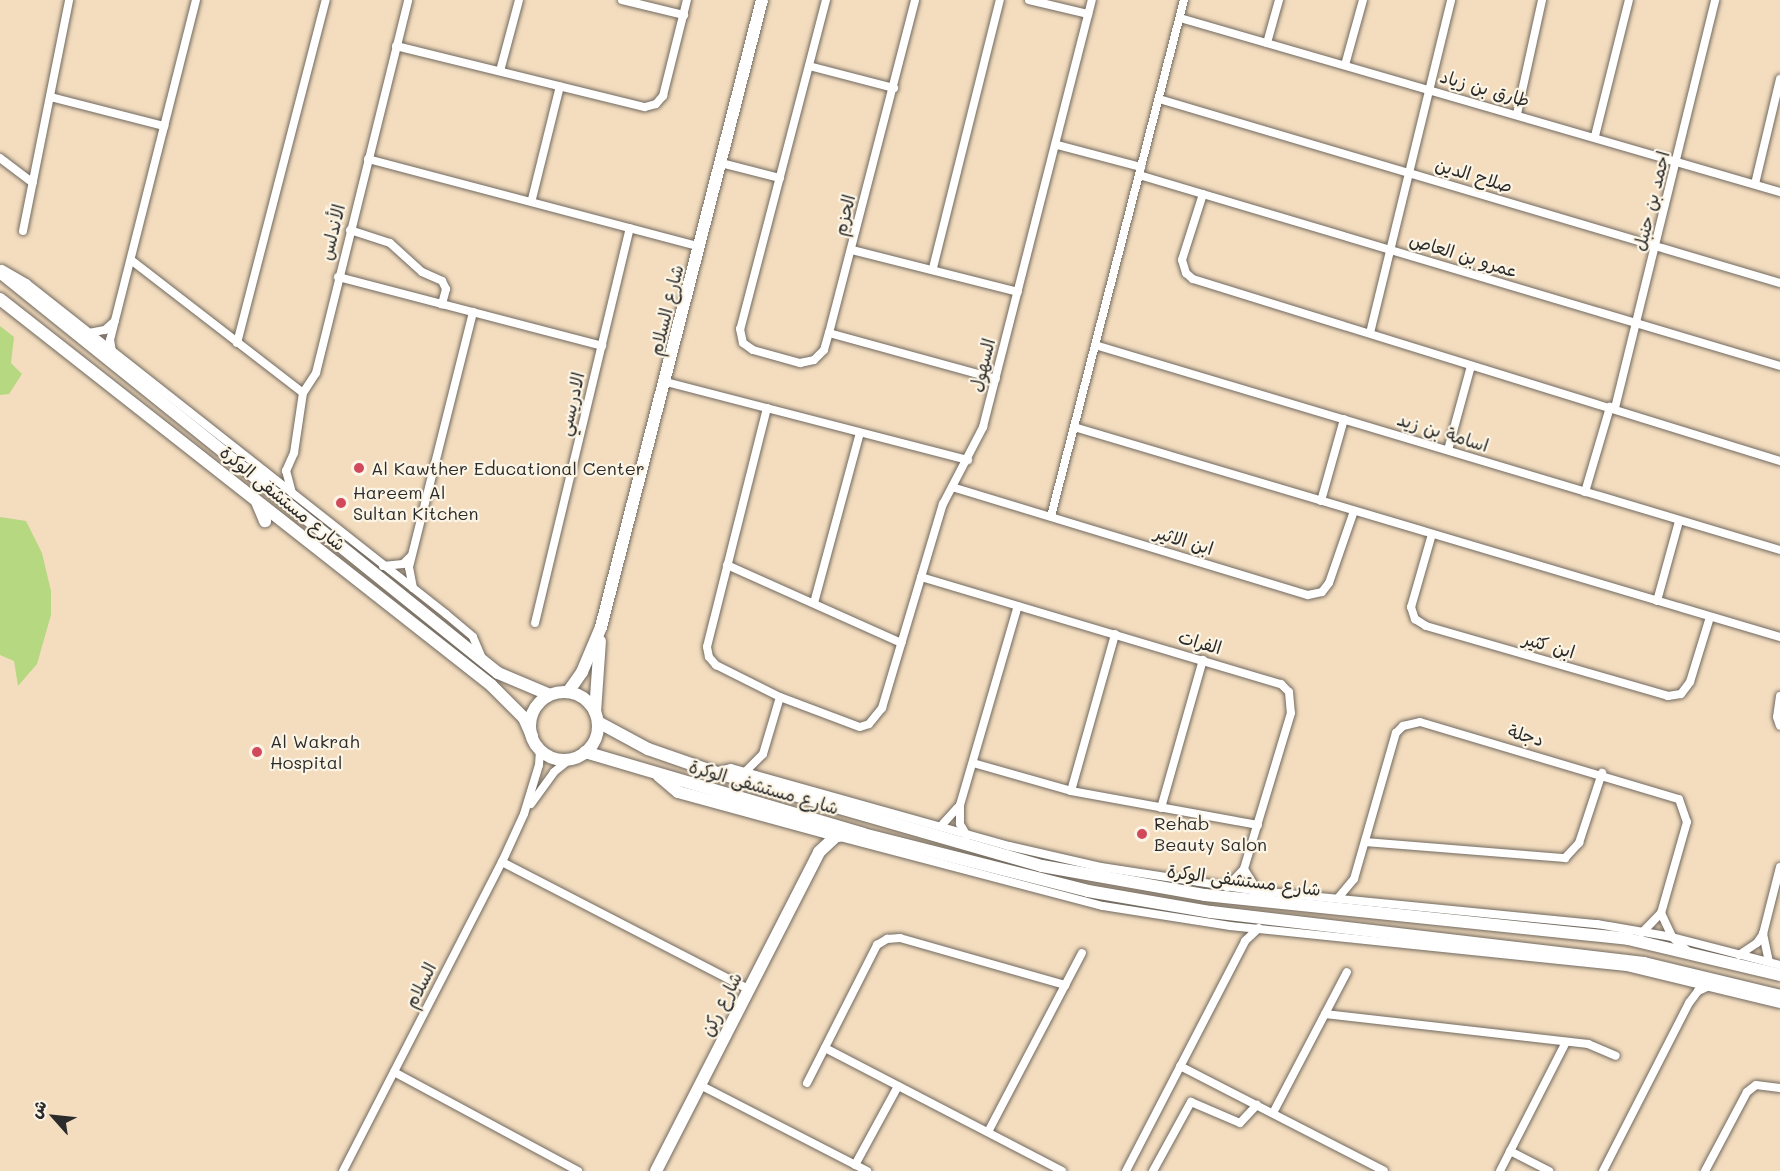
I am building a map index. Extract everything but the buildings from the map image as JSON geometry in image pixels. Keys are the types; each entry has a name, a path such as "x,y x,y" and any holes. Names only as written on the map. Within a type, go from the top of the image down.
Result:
{"street":[{"path":"23,231 69,0"},
{"path":"118,369 111,351 110,340 196,0"},
{"path":"237,343 326,0"},
{"name":"الأندلس","path":"286,471 294,453 303,393 315,373 408,0"},
{"path":"500,71 519,0"},
{"path":"622,0 684,15"},
{"path":"396,46 645,107 656,104 663,96 687,0"},
{"name":"شارع السلام","path":"568,692 582,672 601,627 666,382 762,0"},
{"path":"721,163 780,178 826,0"},
{"name":"الحزم","path":"780,178 740,329 743,342 753,350 800,363 814,360 824,350 852,250 915,0"},
{"path":"933,268 1000,0"},
{"path":"1029,0 1088,14"},
{"name":"السهول","path":"780,697 850,725 869,724 882,708 921,577 952,487 977,445 996,379 1092,0"},
{"path":"1051,516 1184,0"},
{"path":"1267,43 1279,0"},
{"path":"1345,65 1363,0"},
{"path":"1370,333 1451,0"},
{"path":"1517,114 1542,0"},
{"path":"1595,136 1629,0"},
{"name":"احمد بن حنبل","path":"1585,492 1613,408 1637,323 1678,161 1715,0"},
{"name":"طارق بن زياد","path":"1180,18 1595,136 1780,192"},
{"path":"808,66 894,87"},
{"path":"1755,184 1780,79"},
{"path":"532,199 561,86"},
{"path":"51,97 164,126"},
{"name":"صلاح الدين","path":"1159,99 1780,283"},
{"name":"عمرو بن العاص","path":"1056,145 1140,171 1203,194 1780,366"},
{"path":"0,158 33,183"},
{"path":"368,159 532,199 700,247"},
{"path":"1203,194 1182,260 1186,273 1193,279 1780,461"},
{"name":"الادريسي","path":"535,623 630,228"},
{"path":"350,230 390,243 422,272 442,281 446,289 442,304"},
{"path":"852,250 933,268 1018,292"},
{"path":"131,260 303,393"},
{"name":"شارع مستشفى الوكرة","path":"0,270 26,283 266,476 294,495 413,588 473,637 484,663"},
{"name":"شارع مستشفى الوكرة","path":"0,270 237,467 484,663 524,687 550,695"},
{"path":"338,277 602,346"},
{"name":"شارع مستشفى الوكرة","path":"0,299 102,377 507,699 532,736"},
{"path":"413,588 409,578 412,556 473,312"},
{"path":"89,333 105,330 117,319"},
{"path":"829,333 996,379"},
{"name":"اسامة بن زيد","path":"1095,345 1780,550"},
{"path":"1448,450 1471,366"},
{"path":"78,371 102,377"},
{"path":"666,382 968,460"},
{"path":"745,772 763,754 780,697 716,665 709,657 707,647 767,408"},
{"path":"1321,501 1344,419"},
{"path":"1074,427 1780,637"},
{"path":"814,603 860,433"},
{"path":"237,467 266,476 286,471 294,495"},
{"name":"ابن الاثير","path":"952,487 1308,595 1322,592 1329,583 1354,511"},
{"path":"255,498 265,521"},
{"path":"1657,601 1679,520"},
{"name":"ابن كثير","path":"1432,534 1411,607 1414,618 1426,626 1668,696 1681,694 1690,682 1710,617"},
{"path":"382,566 403,564 412,556"},
{"path":"727,565 901,643"},
{"name":"الفرات","path":"921,577 1270,678 1289,692 1291,713 1244,869 1227,887 1205,895"},
{"path":"941,826 960,804 1018,606"},
{"name":"شارع السلام","path":"597,717 601,627"},
{"path":"1071,791 1115,634"},
{"path":"1161,808 1203,660"},
{"path":"568,692 584,698 597,717 596,739 585,752 570,759 559,759 540,749 532,736 536,708 550,695 568,692"},
{"path":"1780,696 1777,717 1780,726"},
{"name":"شارع مستشفى الوكرة","path":"597,717 648,750 714,772 1053,868 1205,895 1628,939 1780,975"},
{"name":"دجلة","path":"1338,898 1354,879 1392,743 1403,726 1411,722 1602,773 1670,795 1684,807 1688,822 1661,914 1644,932 1628,939"},
{"name":"السلام","path":"343,1171 502,862 524,814 540,765 540,749"},
{"name":"شارع مستشفى الوكرة","path":"585,752 863,834 1065,886 1211,912 1666,967 1780,996"},
{"path":"763,754 772,779"},
{"name":"السلام","path":"524,814 554,772 570,759"},
{"path":"973,763 1071,791 1258,825"},
{"name":"شارع مستشفى الوكرة","path":"714,772 731,768 964,833 1101,867 1258,891 1644,932 1780,965"},
{"name":"شارع مستشفى الوكرة","path":"656,773 678,792 1054,895 1230,926 1627,967 1780,1004"},
{"path":"1365,842 1565,858 1579,843 1602,773"},
{"path":"960,804 964,833 977,847"},
{"path":"811,830 819,852"},
{"name":"شارع مستشفى الوكرة","path":"836,836 863,834"},
{"name":"شارع ركن","path":"656,1171 819,852 836,836"},
{"path":"502,862 748,989"},
{"path":"1739,955 1757,943 1763,934 1780,867"},
{"path":"1244,869 1258,891"},
{"path":"1354,879 1367,901"},
{"path":"1211,912 1230,926 1241,940 1241,949"},
{"path":"1661,914 1672,937 1690,953"},
{"path":"1126,1171 1241,949 1259,928"},
{"path":"1763,934 1769,962"},
{"path":"807,1083 877,945 887,939 900,938 1065,985"},
{"path":"988,1132 1082,953"},
{"path":"1666,967 1686,987 1689,1003"},
{"path":"1272,1113 1347,972"},
{"path":"1603,1171 1689,1003 1705,986 1730,983"},
{"path":"1325,1014 1588,1044 1616,1056"},
{"path":"1500,1171 1566,1042"},
{"path":"825,1048 1062,1171"},
{"path":"1180,1066 1384,1171"},
{"path":"394,1072 578,1171"},
{"path":"700,1085 867,1171"},
{"path":"1705,1171 1747,1092 1756,1085 1780,1088"},
{"path":"855,1165 898,1086"},
{"path":"1153,1171 1191,1102 1240,1123 1257,1105"},
{"path":"1510,1151 1549,1171"}],"green space":[{"path":"0,326 14,337 11,363 22,374 9,394 0,395"},
{"path":"0,517 26,521 42,553 51,591 51,615 37,664 18,686 14,661 0,655"}],"place":[{"name":"Al Kawther Educational Center","path":"359,468"},
{"name":"Hareem Al Sultan Kitchen","path":"341,503"},
{"name":"Al Wakrah Hospital","path":"257,752"},
{"name":"Rehab Beauty Salon","path":"1142,834"}]}
